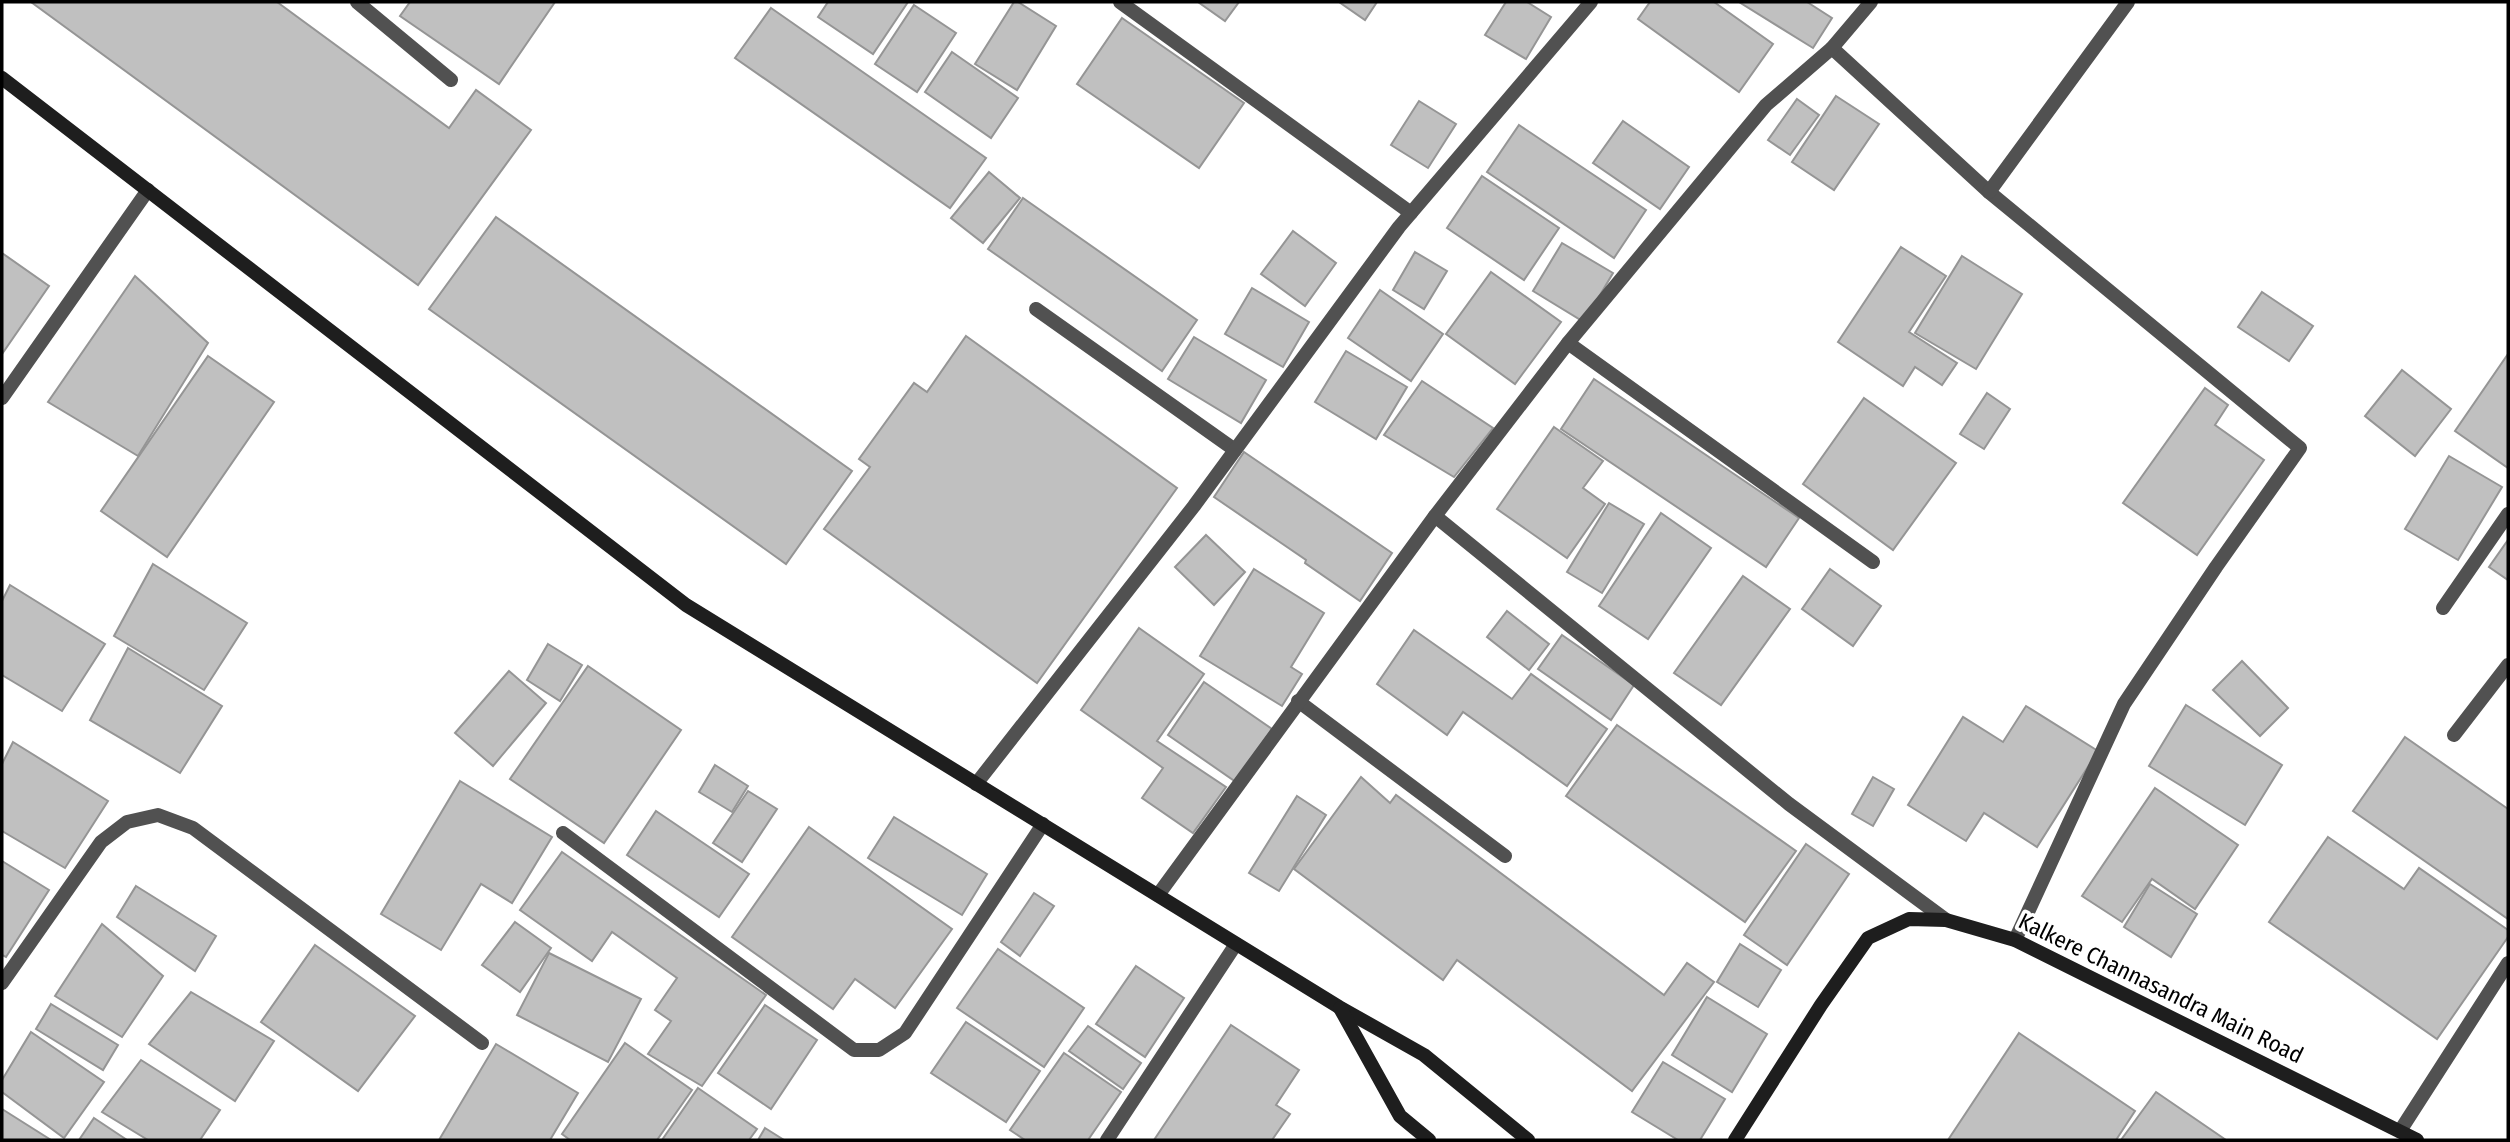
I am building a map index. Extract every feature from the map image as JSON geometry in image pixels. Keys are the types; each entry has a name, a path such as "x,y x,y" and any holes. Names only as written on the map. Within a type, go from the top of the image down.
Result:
{"main road":[{"path":"2,78 686,605 1339,1007 1424,1055 1528,1140"},
{"name":"Kalkere Channasandra Main Road","path":"1735,1140 1821,1005 1868,938 1909,919 1946,920 2015,940 2417,1140"},
{"path":"1339,1007 1400,1116 1429,1140"}],"street":[{"path":"357,2 451,80"},
{"path":"1120,2 1411,213"},
{"path":"976,784 1235,450 1411,213 1591,2"},
{"path":"1158,895 1435,516 1568,342 1766,105 1832,48 1871,2"},
{"path":"1989,192 2128,2"},
{"path":"1832,48 1989,192 2300,448 2124,704 2015,940"},
{"path":"2,398 148,190"},
{"path":"1036,309 1235,450"},
{"path":"1568,342 1873,562"},
{"path":"2443,608 2508,514"},
{"path":"1435,516 1789,804 1946,920"},
{"path":"2454,735 2508,665"},
{"path":"1298,701 1505,856"},
{"path":"2,983 101,842 127,822 158,816 193,828 482,1043"},
{"path":"563,833 853,1050 879,1050 905,1033 1043,824"},
{"path":"1107,1140 1236,944"},
{"path":"2400,1131 2508,963"}],"building":[{"path":"31,2 277,2 449,128 476,90 531,130 418,285"},
{"path":"410,2 555,2 499,84 400,16"},
{"path":"828,2 908,2 873,54 818,17"},
{"path":"1014,2 1056,26 1017,90 975,64"},
{"path":"1198,2 1239,2 1225,21"},
{"path":"1339,2 1377,2 1365,20"},
{"path":"1506,2 1527,2 1551,17 1526,59 1485,35"},
{"path":"1650,2 1714,2 1773,44 1739,92 1638,19"},
{"path":"1739,2 1807,2 1832,18 1813,48"},
{"path":"914,5 956,33 917,92 875,64"},
{"path":"771,8 986,158 950,208 735,58"},
{"path":"1122,18 1244,103 1199,168 1077,84"},
{"path":"952,52 1018,98 991,138 925,92"},
{"path":"1836,96 1879,124 1834,190 1792,162"},
{"path":"1797,99 1819,115 1790,155 1768,140"},
{"path":"1419,101 1456,124 1428,168 1391,145"},
{"path":"1623,121 1689,167 1660,209 1593,163"},
{"path":"1519,125 1646,210 1614,258 1487,172"},
{"path":"989,172 1020,198 983,243 951,218"},
{"path":"1482,176 1559,228 1524,280 1447,228"},
{"path":"1023,198 1197,320 1162,371 988,249"},
{"path":"496,217 852,471 786,564 429,309"},
{"path":"1293,231 1336,263 1305,306 1261,274"},
{"path":"1562,243 1613,273 1584,322 1533,291"},
{"path":"1901,247 1946,276 1909,332 1957,363 1942,385 1915,367 1903,386 1838,342"},
{"path":"1415,252 1447,271 1424,309 1393,290"},
{"path":"2,253 49,286 2,354"},
{"path":"1962,256 2022,294 1976,369 1915,333"},
{"path":"1491,272 1561,322 1515,384 1446,334"},
{"path":"135,276 208,343 138,456 48,402"},
{"path":"1252,288 1309,322 1283,367 1225,334"},
{"path":"1380,290 1443,334 1411,381 1348,338"},
{"path":"2262,292 2313,326 2289,361 2238,327"},
{"path":"966,336 1177,488 1037,683 824,529 870,467 859,459 914,383 927,392"},
{"path":"1194,337 1266,380 1241,423 1168,379"},
{"path":"1346,351 1407,387 1376,439 1315,402"},
{"path":"2508,354 2508,468 2455,431"},
{"path":"208,356 274,402 167,557 101,511"},
{"path":"2402,370 2451,409 2415,456 2365,416"},
{"path":"1594,379 1799,518 1766,567 1561,429"},
{"path":"1422,381 1493,428 1454,477 1384,435"},
{"path":"2205,388 2228,405 2215,425 2264,460 2197,555 2123,503"},
{"path":"1987,393 2010,409 1984,449 1960,434"},
{"path":"1864,398 1956,463 1893,550 1803,484"},
{"path":"1554,427 1603,461 1583,488 1605,504 1567,558 1497,509"},
{"path":"1244,452 1392,553 1360,601 1214,497"},
{"path":"2449,456 2502,487 2458,560 2405,529"},
{"path":"1609,503 1644,524 1602,593 1567,572"},
{"path":"1661,513 1711,548 1648,639 1599,606"},
{"path":"1206,535 1245,572 1214,605 1175,567"},
{"path":"2508,540 2508,580 2489,567"},
{"path":"153,564 247,623 204,690 114,636"},
{"path":"1254,569 1324,613 1291,667 1302,674 1282,706 1200,656"},
{"path":"1830,569 1881,606 1853,646 1802,609"},
{"path":"1743,576 1790,609 1721,705 1674,673"},
{"path":"10,585 105,644 62,711 2,675 2,601"},
{"path":"1507,611 1549,644 1529,670 1487,637"},
{"path":"1139,628 1204,674 1157,741 1226,787 1193,833 1142,798 1163,768 1081,710"},
{"path":"1414,630 1512,699 1531,674 1607,729 1567,786 1463,712 1447,735 1377,684"},
{"path":"1562,635 1634,685 1611,720 1538,669"},
{"path":"548,644 582,665 560,701 527,680"},
{"path":"128,648 222,706 180,773 90,720"},
{"path":"2242,661 2288,708 2260,736 2213,690"},
{"path":"588,666 681,730 604,843 510,779"},
{"path":"509,671 546,703 493,766 455,733"},
{"path":"1204,682 1272,729 1236,782 1168,735"},
{"path":"2186,705 2282,765 2245,825 2149,766"},
{"path":"2026,706 2098,751 2037,847 1984,813 1966,841 1908,805 1963,717 2003,742"},
{"path":"1617,725 1796,851 1745,922 1566,796"},
{"path":"2405,737 2508,809 2508,919 2353,811"},
{"path":"13,742 108,801 65,868 2,831 2,764"},
{"path":"715,765 748,786 732,812 699,792"},
{"path":"1361,777 1390,803 1396,795 1664,995 1687,963 1714,982 1632,1091 1457,960 1443,980 1294,869"},
{"path":"1873,777 1894,789 1873,826 1852,814"},
{"path":"460,781 552,837 512,903 481,884 441,950 381,914"},
{"path":"2155,788 2238,845 2195,909 2152,879 2122,922 2082,896"},
{"path":"748,791 777,809 742,862 713,843"},
{"path":"1297,796 1326,815 1279,891 1249,873"},
{"path":"656,811 749,874 719,917 627,855"},
{"path":"894,817 987,874 962,915 868,858"},
{"path":"809,827 952,929 895,1008 855,979 833,1009 732,937"},
{"path":"2328,837 2404,889 2419,868 2508,930 2508,937 2437,1039 2269,922"},
{"path":"1806,844 1849,874 1787,965 1744,935"},
{"path":"562,852 766,995 702,1086 648,1054 671,1021 655,1010 677,978 612,932 592,961 520,910"},
{"path":"2,861 49,890 6,957 2,955"},
{"path":"2150,884 2197,914 2171,957 2124,927"},
{"path":"136,886 216,936 195,971 117,917"},
{"path":"1034,893 1054,906 1020,956 1001,942"},
{"path":"515,922 551,948 520,992 482,965"},
{"path":"102,924 163,976 122,1037 55,996"},
{"path":"1740,944 1781,970 1758,1007 1717,982"},
{"path":"315,945 415,1016 358,1091 261,1022"},
{"path":"998,949 1084,1008 1044,1067 957,1008"},
{"path":"549,953 641,999 608,1062 517,1015"},
{"path":"1136,966 1184,998 1145,1057 1096,1024"},
{"path":"191,992 274,1041 235,1101 149,1044"},
{"path":"1707,997 1767,1034 1732,1092 1672,1055"},
{"path":"51,1004 118,1045 103,1070 36,1029"},
{"path":"765,1005 817,1040 771,1109 718,1073"},
{"path":"966,1022 1040,1071 1006,1122 931,1073"},
{"path":"1231,1025 1299,1070 1276,1105 1290,1114 1272,1140 1154,1140"},
{"path":"1088,1026 1141,1063 1123,1089 1069,1051"},
{"path":"31,1032 104,1082 64,1138 2,1092 2,1080"},
{"path":"2019,1033 2135,1111 2116,1140 1948,1140"},
{"path":"625,1043 692,1090 657,1140 570,1140 562,1134"},
{"path":"496,1044 578,1093 550,1140 439,1140"},
{"path":"1064,1053 1121,1092 1088,1140 1025,1140 1010,1130"},
{"path":"141,1060 220,1110 200,1140 148,1140 102,1112"},
{"path":"1663,1062 1725,1099 1700,1140 1678,1140 1632,1112"},
{"path":"698,1088 757,1129 749,1140 662,1140"},
{"path":"2156,1092 2226,1140 2121,1140"},
{"path":"2,1109 51,1140 2,1140"},
{"path":"94,1118 127,1140 79,1140"},
{"path":"765,1128 784,1140 758,1140"}]}
